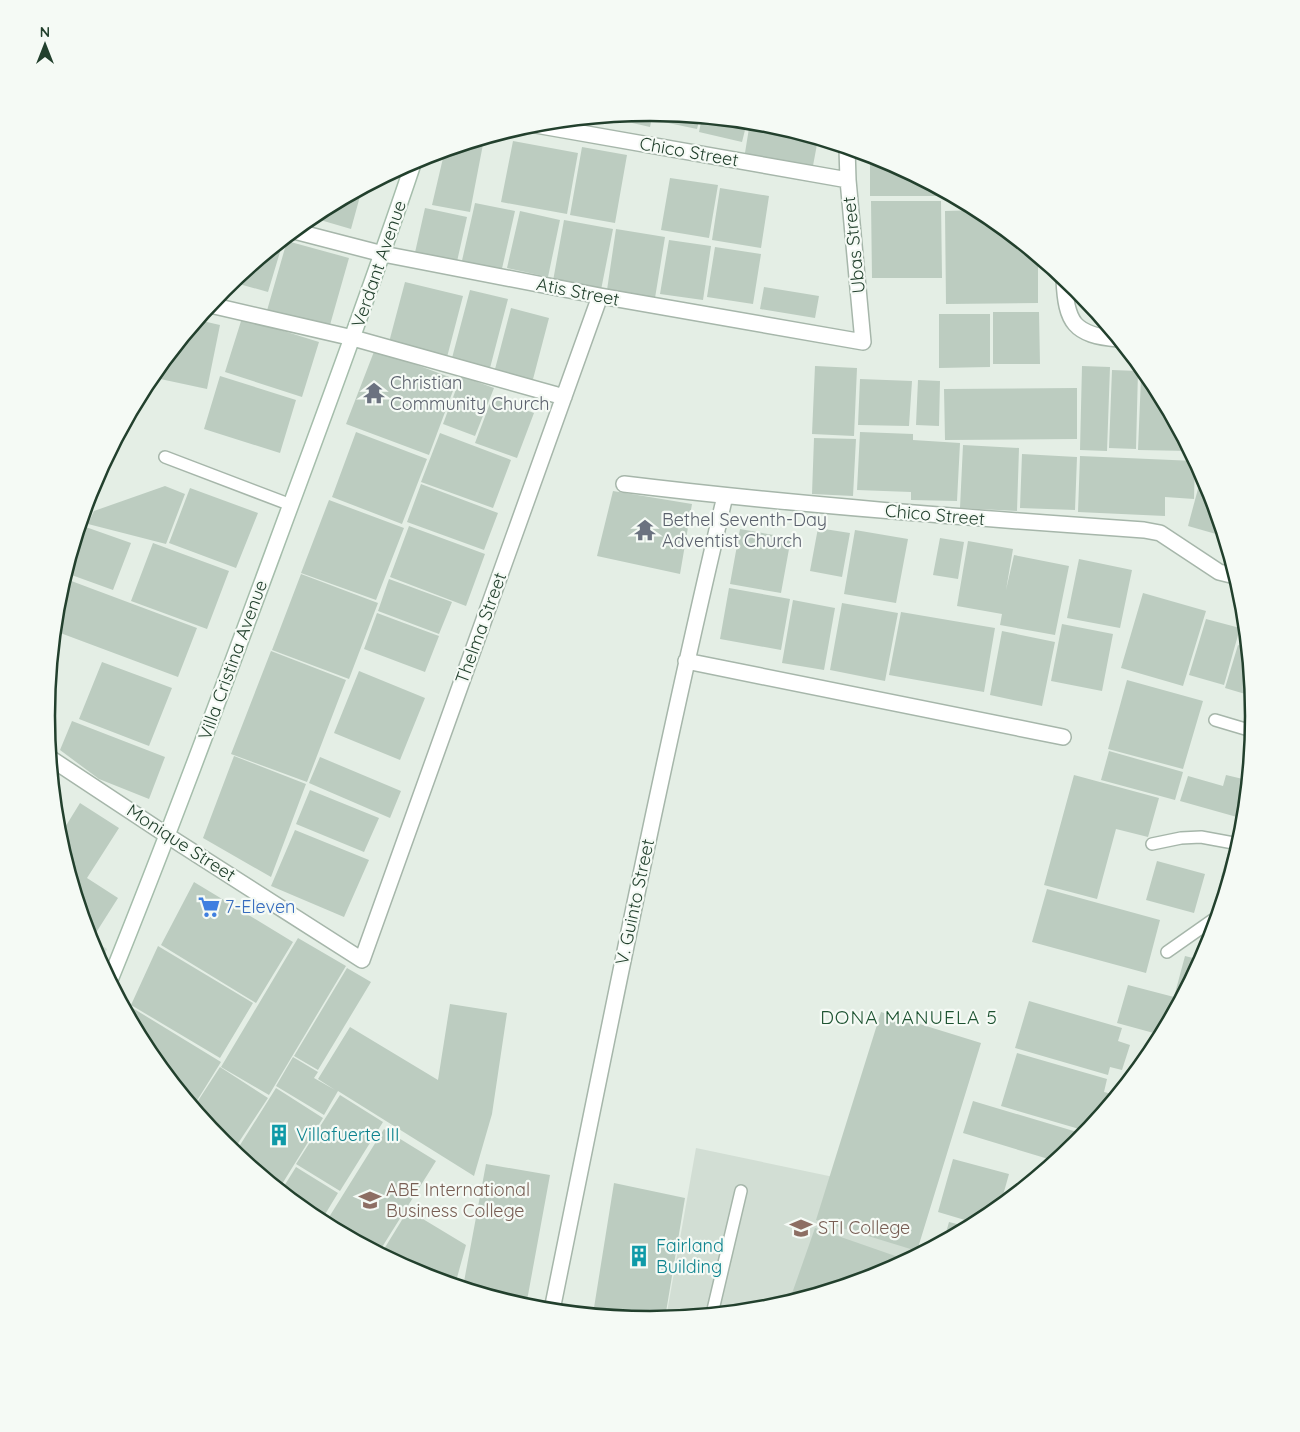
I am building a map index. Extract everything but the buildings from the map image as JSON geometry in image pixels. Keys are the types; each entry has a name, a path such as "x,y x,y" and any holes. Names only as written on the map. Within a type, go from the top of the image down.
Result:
{"street":[{"name":"Chico Street","path":"556,129 848,180"},
{"name":"Ubas Street","path":"847,155 863,342"},
{"name":"Verdant Avenue","path":"353,338 411,171"},
{"name":"Atis Street","path":"303,233 383,254 600,296 863,342"},
{"path":"1065,289 1073,322 1084,332 1109,338"},
{"name":"Thelma Street","path":"362,960 600,296"},
{"path":"218,307 353,338 564,397"},
{"name":"Villa Cristina Avenue","path":"113,972 168,836 353,338"},
{"name":"Chico Street","path":"624,484 725,496 970,518 1144,530 1160,533 1219,572 1228,574"},
{"name":"V. Guinto Street","path":"553,1303 635,897 686,661 725,496"},
{"path":"686,661 1063,736"},
{"name":"Monique Street","path":"57,762 362,960"}],"lane":[{"path":"165,457 291,505"},
{"path":"1215,720 1245,730"},
{"path":"1152,844 1181,838 1201,838 1231,843"},
{"path":"1167,952 1207,924"},
{"path":"714,1307 741,1191"}],"shaded area":[{"path":"100,944 107,949 105,954"},
{"name":"STI College","path":"696,1148 929,1197 912,1250 878,1266 804,1291 766,1300 728,1306 667,1311"}],"place":[{"name":"Christian Community Church","path":"374,393"},
{"name":"Bethel Seventh-Day Adventist Church","path":"645,530"},
{"name":"7-Eleven","path":"209,907"},
{"name":"Villafuerte III","path":"279,1135"},
{"name":"ABE International Business College","path":"370,1200"},
{"name":"STI College","path":"801,1228"},
{"name":"Fairland Building","path":"639,1256"}],"district":[{"name":"DONA MANUELA 5","path":"909,1017"}]}
